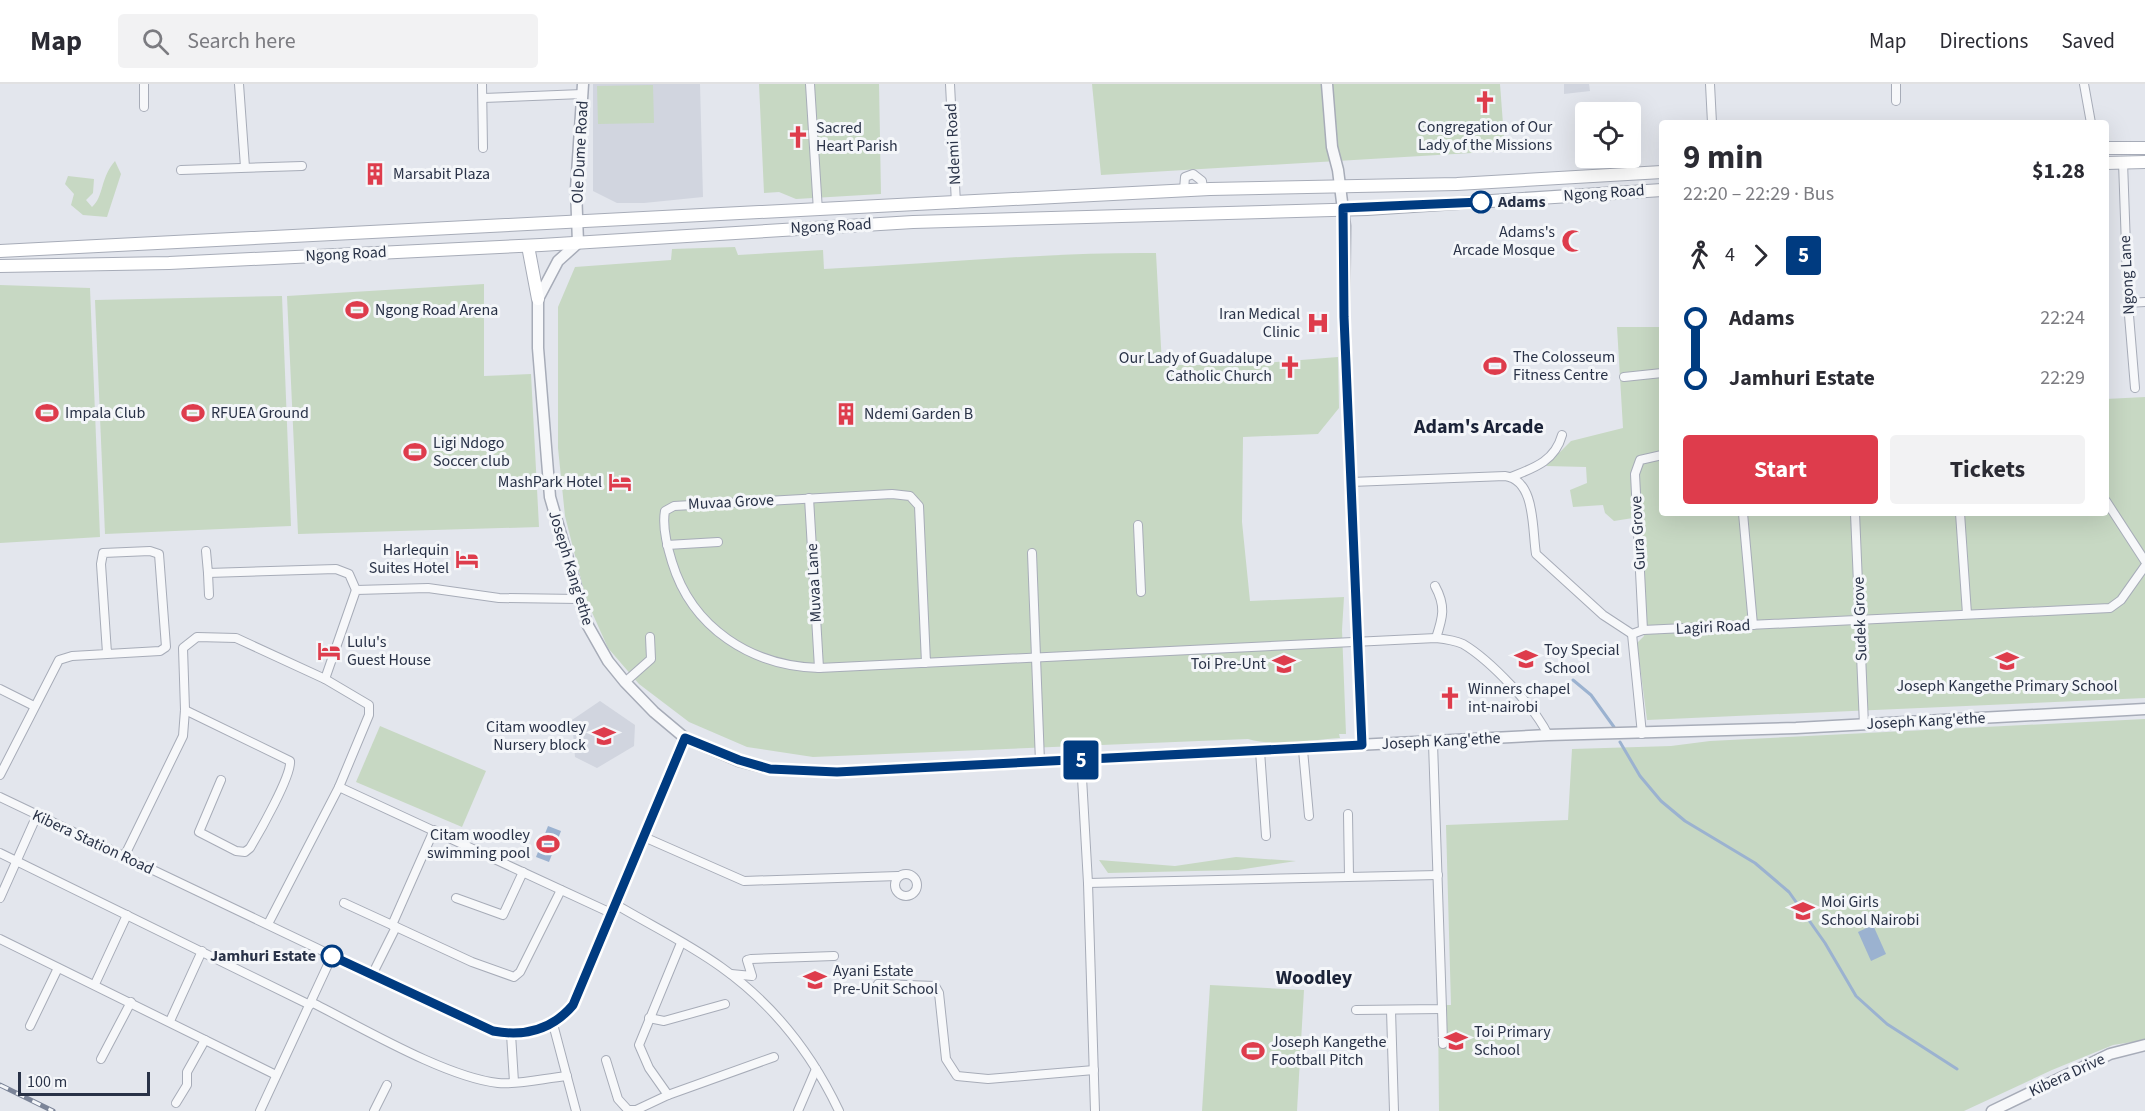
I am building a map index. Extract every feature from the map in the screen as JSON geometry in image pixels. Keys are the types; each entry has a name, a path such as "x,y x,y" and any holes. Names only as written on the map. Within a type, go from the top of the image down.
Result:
{"main road":[{"path":"2109,148 2145,148"},
{"path":"2109,163 2145,162"},
{"name":"Ngong Road","path":"0,251 577,220 956,204 1203,189 1340,187 1659,172"},
{"name":"Ngong Road","path":"0,266 177,263 528,246 913,222 1449,204 1659,190"},
{"path":"528,246 538,299"}],"street":[{"path":"144,84 144,107"},
{"path":"239,84 245,167"},
{"path":"482,84 483,147"},
{"path":"810,84 818,211"},
{"name":"Ndemi Road","path":"950,84 956,204"},
{"path":"1327,84 1332,147 1343,208 1362,745"},
{"path":"1710,84 1712,120"},
{"path":"1896,84 1896,101"},
{"path":"2084,84 2090,120"},
{"path":"483,98 583,89"},
{"name":"Ole Dume Road","path":"578,243 583,89"},
{"name":"Ngong Lane","path":"2123,162 2128,303 2135,388"},
{"path":"181,170 302,166"},
{"path":"538,299 558,261 578,243"},
{"name":"Joseph Kang'ethe","path":"538,299 546,470 555,524 593,638 625,682 654,712 685,738 739,760 770,769 837,772 1303,750 1548,735 1642,734 2145,709"},
{"path":"2128,303 2145,302"},
{"path":"1624,377 1659,373"},
{"path":"1351,482 1511,477 1542,464 1552,455 1562,435"},
{"name":"Gura Grove","path":"1643,630 1635,474 1640,460 1659,456"},
{"path":"1511,477 1520,481 1526,491 1538,557 1603,615 1632,634 1642,734"},
{"name":"Muvaa Grove","path":"902,494 918,503 926,663 819,668 785,665 763,659 735,645 715,630 681,588 667,545 664,517 670,507 809,498 902,494"},
{"name":"Muvaa Lane","path":"809,498 819,668"},
{"path":"2109,506 2145,561"},
{"path":"1743,516 1753,625"},
{"name":"Sudek Grove","path":"1856,516 1864,724"},
{"path":"1960,516 1967,615"},
{"path":"1138,525 1141,592"},
{"path":"667,545 718,542"},
{"path":"0,776 59,660 72,656 160,651 166,647 159,554 150,551 103,553 101,564 107,653"},
{"path":"206,551 209,596"},
{"path":"1032,553 1040,762"},
{"name":"Lagiri Road","path":"1632,634 1643,630 2110,608 2121,600 2145,566"},
{"path":"208,573 336,569 349,574 356,590 325,679"},
{"path":"1435,586 1442,599 1444,614 1436,638"},
{"path":"356,590 428,588 499,598 579,598"},
{"path":"124,857 183,736 185,710 183,648 196,638 236,638 325,679 364,701 370,709 356,752 268,924"},
{"path":"625,682 651,659 650,638"},
{"path":"926,663 1358,640 1436,638 1457,642 1481,659 1523,697 1539,717 1548,735"},
{"path":"0,689 34,706"},
{"path":"185,710 290,760 290,769 275,800 250,849 245,852 236,851 199,832 198,827 220,780"},
{"path":"260,1111 332,956 482,1027 511,1034 533,1032 553,1024 573,1005 685,738"},
{"path":"1433,743 1443,1044"},
{"path":"1303,750 1309,816"},
{"path":"1260,751 1266,836"},
{"path":"1081,760 1088,883 1095,1111"},
{"path":"339,787 611,913"},
{"name":"Kibera Station Road","path":"0,797 332,956"},
{"path":"1347,814 1348,876"},
{"path":"0,898 37,815"},
{"path":"372,975 434,830"},
{"path":"644,837 744,881 898,876"},
{"path":"0,853 437,1064 480,1080 514,1082 567,1076"},
{"path":"456,898 503,915 523,872"},
{"path":"1088,883 1438,875"},
{"path":"344,903 472,962 514,977 520,972 561,890"},
{"path":"615,904 731,974 786,1027 816,1069 839,1111"},
{"path":"95,984 127,915"},
{"path":"0,939 276,1075"},
{"path":"668,1095 640,1050 640,1038 681,943"},
{"path":"170,1021 202,951"},
{"path":"731,974 752,976 747,960 752,959 834,956"},
{"path":"30,1026 58,968"},
{"path":"878,984 935,986 939,993 946,1059 957,1076 988,1079 1094,1070"},
{"path":"101,1059 131,1002"},
{"path":"649,1018 664,1020 725,1004"},
{"path":"1356,1010 1442,1009"},
{"path":"1391,1010 1394,1111"},
{"path":"553,1024 576,1111"},
{"path":"511,1034 514,1082"},
{"path":"176,1103 187,1085 188,1072 205,1040"},
{"name":"Kibera Drive","path":"1992,1111 2110,1054 2145,1045"},
{"path":"606,1060 618,1099 624,1108 636,1110 668,1095 774,1057"},
{"path":"798,1111 816,1069"},
{"path":"374,1111 387,1085"}],"shaded area":[{"path":"593,84 700,84 703,197 644,203 617,203 593,191"},
{"path":"1564,84 1589,84 1590,91 1564,94"},
{"name":"Citam woodley Nursery block","path":"600,701 635,725 634,746 597,768 575,757 572,720"}],"green space":[{"path":"759,84 879,84 881,194 796,199 779,192 764,193"},
{"path":"1092,84 1500,84 1505,151 1101,175"},
{"path":"653,85 654,123 598,124 597,86"},
{"path":"115,161 121,174 107,217 83,215 71,205 74,194 65,184 68,176 94,179 93,193 86,200 92,207 99,198 110,167"},
{"path":"735,247 738,255 823,250 824,269 1031,256 1156,253 1162,365 1240,365 1338,357 1339,408 1318,434 1243,437 1242,522 1250,601 1344,597 1342,630 1346,734 1339,734 1340,738 1294,742 1248,739 813,757 747,747 689,722 639,684 608,648 586,599 565,516 558,448 558,307 575,267 671,260 672,249"},
{"name":"Ligi Ndogo Soccer club","path":"484,284 484,376 531,374 539,527 298,534 287,296"},
{"name":"Impala Club","path":"0,285 90,288 100,537 0,543"},
{"name":"RFUEA Ground","path":"282,296 291,526 105,534 95,300"},
{"path":"1617,327 1659,327 1659,516 2109,516 2109,399 2145,397 2145,698 1647,720 1637,643 1644,636 1633,518 1614,521 1605,513 1603,505 1573,507 1570,490 1587,483 1586,467 1546,466 1571,441 1623,428"},
{"name":"Moi Girls School Nairobi","path":"2145,719 2145,1040 2113,1045 2052,1070 1964,1111 1439,1111 1438,1005 1451,1005 1446,825 1568,820 1572,749 1671,746 1710,741"},
{"path":"380,726 486,771 462,827 356,782"},
{"path":"1236,857 1296,861 1238,870 1108,873 1099,860 1175,866"},
{"name":"Joseph Kangethe Football Pitch","path":"1210,985 1304,990 1297,1111 1202,1111"}],"water":[{"name":"Citam woodley swimming pool","path":"548,826 561,831 549,862 536,857"},
{"path":"1873,925 1886,954 1871,961 1858,932"}],"waterway":[{"path":"1573,680 1591,695 1614,727"},
{"path":"1620,742 1640,776 1661,801 1685,821 1755,863 1789,892 1825,943 1856,996 1887,1024 1957,1069"}],"railway":[{"path":"0,1085 53,1111"}],"bus line":[{"name":"5","path":"332,956 493,1031 517,1034 533,1032 553,1024 573,1005 685,738 739,760 770,769 837,772 1220,752 1303,750 1362,745 1344,317 1345,226 1343,208 1367,209 1481,202"}],"place":[{"name":"Congregation of Our Lady of the Missions","path":"1485,102"},
{"name":"Sacred Heart Parish","path":"798,137"},
{"name":"Marsabit Plaza","path":"375,174"},
{"name":"Adams","path":"1481,202"},
{"name":"Adams's Arcade Mosque","path":"1573,241"},
{"name":"Ngong Road Arena","path":"357,310"},
{"name":"Iran Medical Clinic","path":"1318,323"},
{"name":"The Colosseum Fitness Centre","path":"1495,366"},
{"name":"Our Lady of Guadalupe Catholic Church","path":"1290,367"},
{"name":"Impala Club","path":"47,413"},
{"name":"RFUEA Ground","path":"193,413"},
{"name":"Ndemi Garden B","path":"846,414"},
{"name":"Ligi Ndogo Soccer club","path":"415,452"},
{"name":"MashPark Hotel","path":"620,482"},
{"name":"Harlequin Suites Hotel","path":"467,559"},
{"name":"Lulu's Guest House","path":"329,651"},
{"name":"Toy Special School","path":"1526,659"},
{"name":"Joseph Kangethe Primary School","path":"2007,661"},
{"name":"Toi Pre-Unt","path":"1284,664"},
{"name":"Winners chapel int-nairobi","path":"1450,698"},
{"name":"Citam woodley Nursery block","path":"604,736"},
{"name":"Citam woodley swimming pool","path":"548,844"},
{"name":"Moi Girls School Nairobi","path":"1803,911"},
{"name":"Jamhuri Estate","path":"332,956"},
{"name":"Ayani Estate Pre-Unit School","path":"815,980"},
{"name":"Toi Primary School","path":"1456,1041"},
{"name":"Joseph Kangethe Football Pitch","path":"1253,1051"}],"district":[{"name":"Adam's Arcade","path":"1479,427"},
{"name":"Woodley","path":"1314,978"}]}
